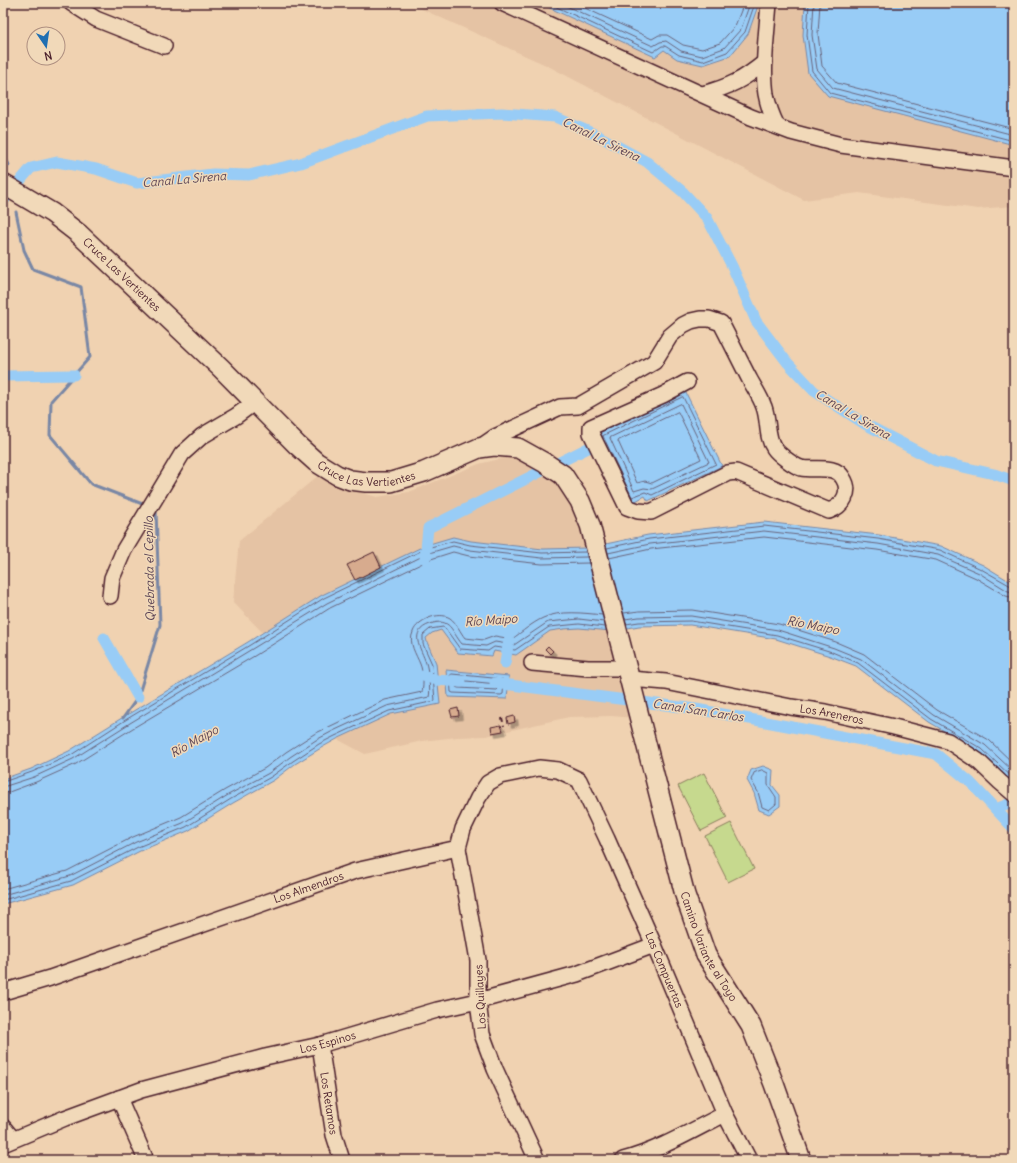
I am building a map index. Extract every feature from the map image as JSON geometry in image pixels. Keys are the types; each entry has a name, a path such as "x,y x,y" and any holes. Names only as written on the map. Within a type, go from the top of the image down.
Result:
{"main road":[{"name":"Cruce Las Vertientes","path":"3,184 52,213 79,234 221,368 297,445 316,462 337,475 350,480 366,482 391,482 424,472 479,448 494,446 518,448 546,463 563,475 580,501 588,519 641,724"},
{"name":"Camino Variante al Toyo","path":"641,724 685,895 706,955 750,1026 774,1084 802,1160"}],"street":[{"path":"72,3 96,19 164,46"},
{"path":"502,3 704,94 751,117 792,132 841,145 1014,168"},
{"path":"769,3 765,62 766,92 770,110 777,126"},
{"path":"704,94 726,87 747,77 765,62"},
{"path":"479,448 496,437 560,407 578,406 654,362 670,336 683,325 700,319 709,320 721,323 764,407 771,442 774,449 800,468 837,471 842,476 846,484 846,494 842,502 836,508 829,511 736,472 728,473 651,512 638,511 628,507 591,433 591,427 663,395 687,382"},
{"path":"110,596 112,578 124,550 182,454 202,436 236,416 255,402"},
{"name":"Los Areneros","path":"532,663 588,668 666,682 791,707 825,712 894,727 948,741 978,761 1013,793"},
{"name":"Las Compuertas","path":"458,848 463,829 478,798 488,783 500,776 538,768 558,770 579,780 607,838 654,945 725,1114 749,1160"},
{"name":"Los Almendros","path":"3,992 50,978 355,871 458,848"},
{"name":"Los Quillayes","path":"458,848 478,960 478,1001 482,1034 495,1069 537,1160"},
{"name":"Los Espinos","path":"8,1141 141,1090 320,1045 437,1010 478,1001 577,974 654,945"},
{"name":"Los Retamos","path":"320,1045 334,1135 342,1160"},
{"path":"119,1098 146,1160"},
{"path":"623,1160 634,1157 664,1144 725,1114"},
{"path":"3,1127 8,1141"}],"path":[{"path":"502,718 504,726"}],"shaded area":[{"path":"408,3 1014,3 1014,206 978,209 859,193 804,200 546,65"},
{"path":"512,456 539,465 574,499 634,718 612,716 569,717 486,736 457,737 422,741 365,754 337,739 262,632 233,602 239,541 319,475 348,489 377,497 409,492 479,464"}],"green space":[{"path":"704,773 727,818 701,831 678,786"},
{"path":"731,823 754,869 728,882 705,836"}],"water":[{"path":"539,3 759,3 748,34 730,56 703,65 677,59 664,50 655,57"},
{"path":"805,3 1014,3 1014,145 828,96 808,73 803,35"},
{"path":"685,391 722,466 648,501 645,496 630,504 597,434"},
{"name":"Río Maipo","path":"764,522 879,535 941,546 983,565 1014,584 1014,785 980,752 929,722 856,666 776,639 690,625 639,626 611,631 579,628 550,631 516,655 494,651 492,656 458,653 441,630 432,633 426,638 436,663 440,704 391,714 337,739 295,764 274,780 188,831 140,851 73,885 3,904 3,779 31,769 69,751 322,595 426,545 453,537 471,541 543,549 587,548 648,535"},
{"path":"446,670 509,676 507,699 448,697"},
{"path":"763,766 773,770 772,785 780,795 780,806 769,814 759,810 754,793 747,780 751,770"}],"building":[{"path":"374,552 381,567 355,580 347,565"},
{"path":"548,646 553,651 550,654 545,649"},
{"path":"458,708 459,716 452,717 450,710"},
{"path":"514,716 515,722 508,724 507,718"},
{"path":"501,725 503,731 492,733 491,727"}],"waterway":[{"name":"Canal La Sirena","path":"3,201 31,168 57,162 96,169 137,183 213,174 249,175 301,163 427,116 502,113 555,117 597,135 647,162 683,192 707,218 732,266 756,321 787,362 814,391 863,423 936,461 994,474 1014,481"},
{"name":"Quebrada el Cepillo","path":"3,153 9,165"},
{"name":"Quebrada el Cepillo","path":"16,212 24,250 33,269 81,287 90,357 51,401 50,435 91,484 145,505"},
{"path":"3,376 74,375"},
{"path":"425,559 428,528 600,442"},
{"name":"Quebrada el Cepillo","path":"123,718 138,697 160,625 156,510 154,509"},
{"path":"104,638 138,697"},
{"path":"505,663 509,640"},
{"name":"Canal San Carlos","path":"423,676 437,680 461,682"},
{"name":"Canal San Carlos","path":"495,683 696,709 936,754 970,782 1014,829"},
{"path":"996,809 1014,802"}]}
